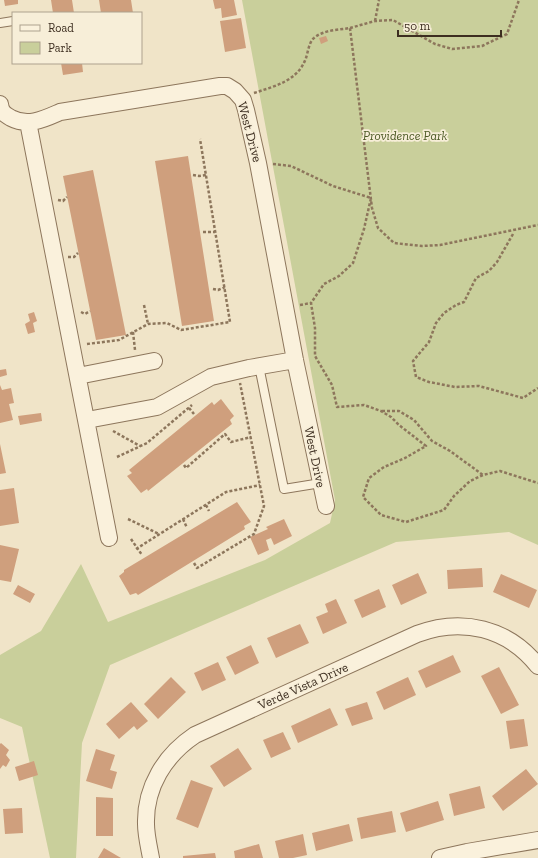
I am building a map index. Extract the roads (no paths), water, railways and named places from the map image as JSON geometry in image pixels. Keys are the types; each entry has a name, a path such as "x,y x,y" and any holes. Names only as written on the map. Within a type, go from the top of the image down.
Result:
{"street":[{"name":"West Drive","path":"0,104 5,115 16,120 28,122 40,120 60,112 220,86 226,86 235,91 241,98 246,110 258,163 295,360 326,506"},
{"path":"28,122 110,538"},
{"path":"87,420 157,407 211,377 259,366 295,360"},
{"path":"78,376 154,361"},
{"name":"Verde Vista Drive","path":"151,858 147,836 146,815 149,796 155,780 174,752 195,735 417,634 437,628 459,626 481,628 490,631 510,640 538,666"},
{"path":"440,858 538,840"}],"lane":[{"path":"0,23 12,21"},
{"path":"259,366 284,489 321,483"}],"park label":[{"name":"Providence Park","path":"405,135"}]}
